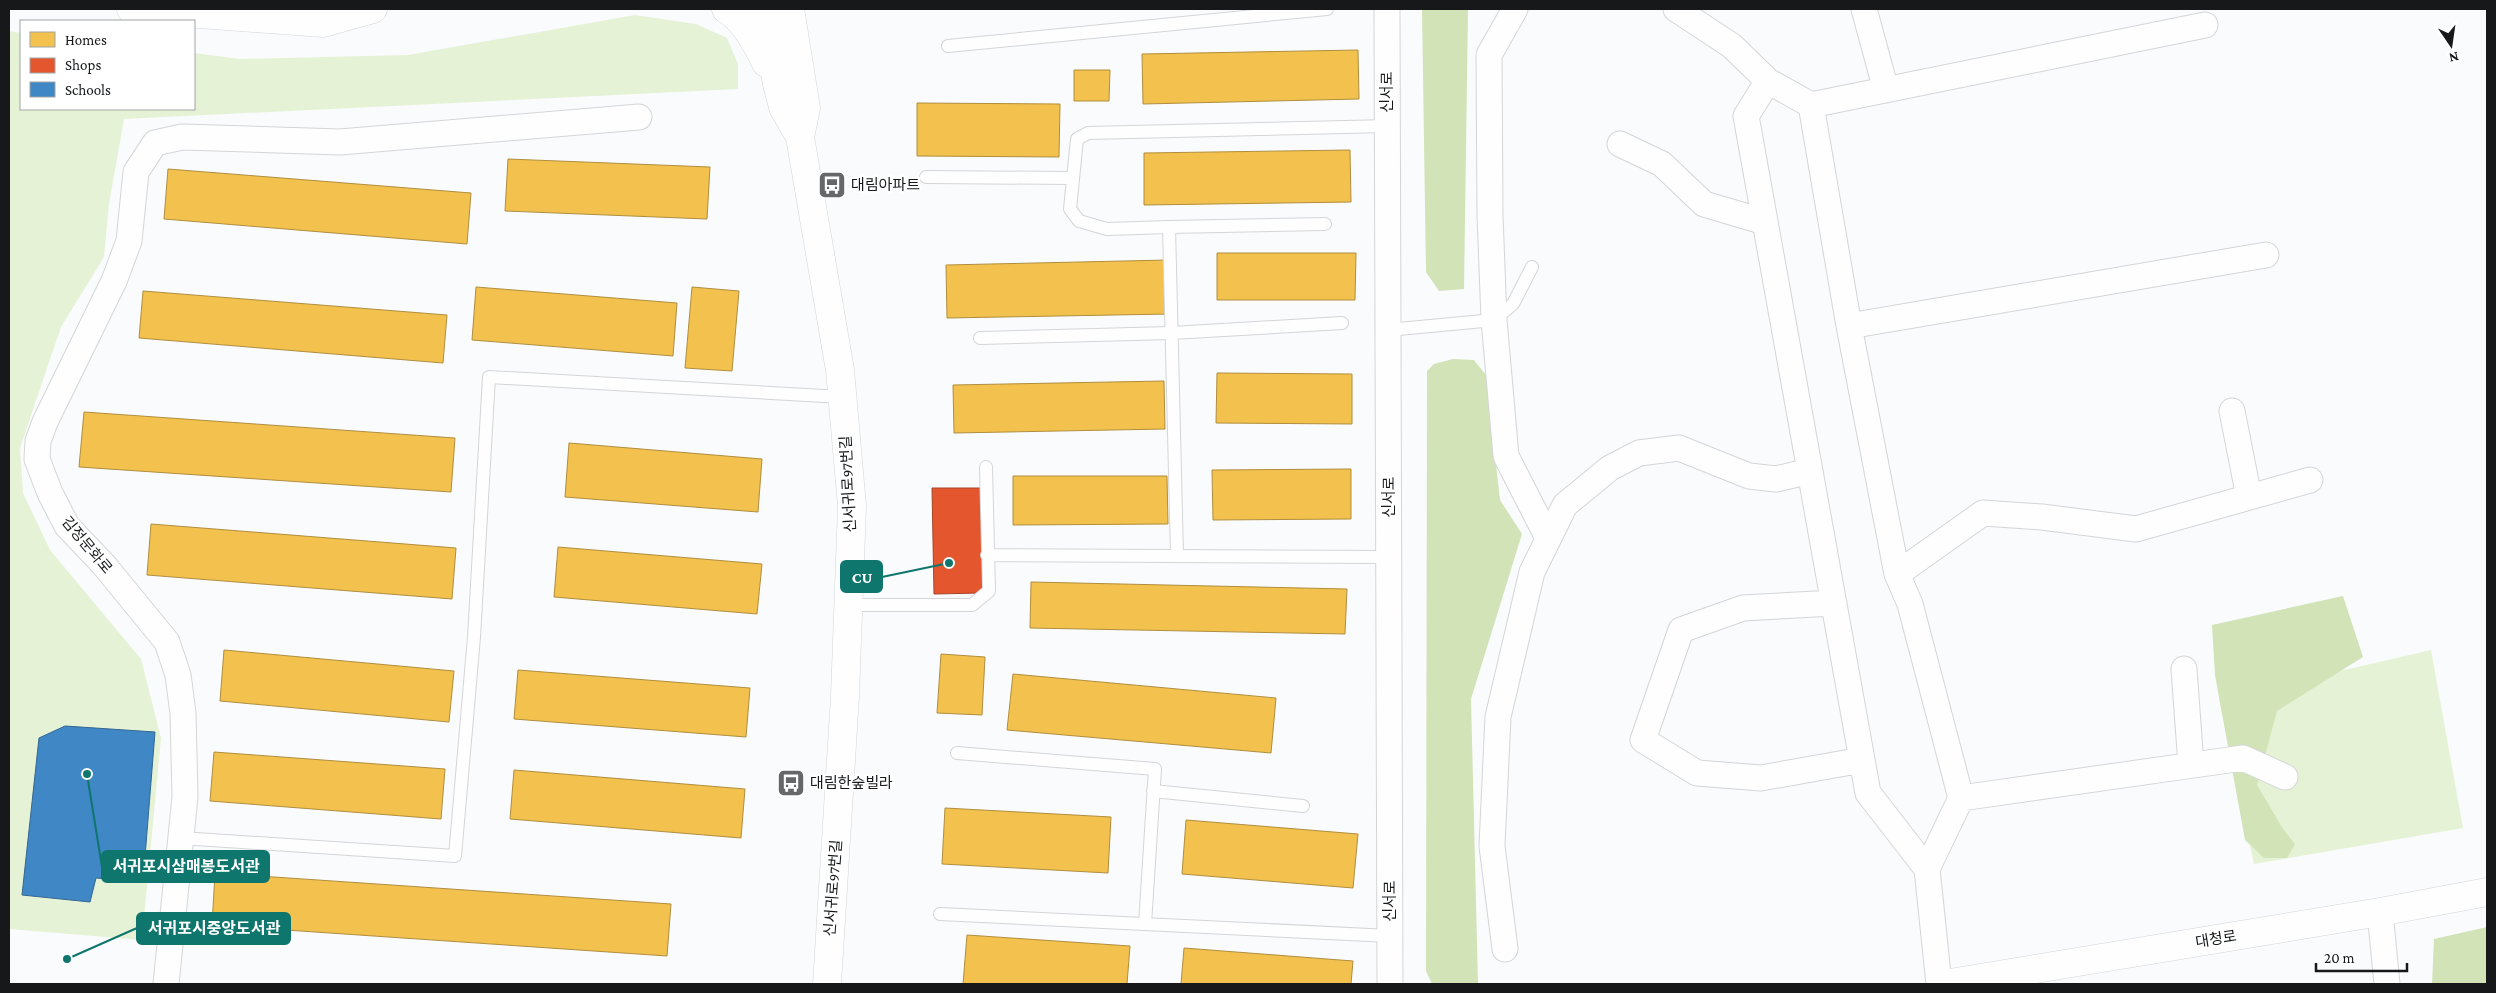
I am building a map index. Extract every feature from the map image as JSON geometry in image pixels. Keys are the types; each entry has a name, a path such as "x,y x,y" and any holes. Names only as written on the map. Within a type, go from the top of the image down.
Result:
{"street":[{"path":"131,9 323,23 373,9"},
{"path":"726,9 733,13 758,47 789,79"},
{"name":"신서귀로97번길","path":"763,9 789,79 806,108 800,137 840,370 852,506 845,696 827,984"},
{"name":"신서귀로97번길","path":"789,79 790,9"},
{"path":"789,79 808,9"},
{"name":"신서로","path":"1387,9 1390,984"},
{"path":"1515,9 1489,55 1490,215 1494,320 1506,456 1548,538"},
{"path":"1676,9 1732,46 1768,81 1810,105 2204,25"},
{"path":"1864,9 1886,90"},
{"path":"1768,81 1746,116 1868,793 1927,869"},
{"path":"1810,105 1849,326 1897,574 1910,604 1961,798 1927,869 1939,984"},
{"name":"김정문화로","path":"166,984 185,797 183,713 178,675 167,642 104,565 67,526 50,492 37,459 38,441 45,422 114,281 129,241 136,172 155,143 182,137 340,142 639,117"},
{"path":"1620,144 1662,164 1704,204 1765,222"},
{"path":"1849,326 2266,255"},
{"path":"2232,411 2249,498"},
{"path":"1504,949 1492,846 1498,717 1532,572 1565,505 1610,468 1639,453 1679,448 1749,476 1776,479 1810,471"},
{"path":"1897,574 1983,512 2042,517 2136,529 2310,480"},
{"path":"1834,603 1743,608 1681,630 1643,740 1697,773 1761,778 1862,760"},
{"path":"2184,669 2191,765"},
{"path":"1961,798 2243,758 2285,777"},
{"name":"대청로","path":"1944,984 2380,912 2487,892"},
{"path":"2380,912 2388,984"}],"lane":[{"path":"948,46 1327,9"},
{"path":"1325,224 1107,229 1079,221 1070,208 1076,140 1088,133 1388,126"},
{"path":"926,177 1073,178"},
{"path":"1169,227 1177,555"},
{"path":"1388,330 1494,320 1513,304 1532,267"},
{"path":"980,338 1172,333 1342,323"},
{"path":"181,838 455,856 474,637 489,376 842,397"},
{"path":"848,604 972,605 989,591 986,467"},
{"path":"987,555 1389,557"},
{"path":"956,753 1155,769 1144,924"},
{"path":"1153,791 1303,806"},
{"path":"940,914 1390,936"}],"green space":[{"path":"1422,9 1468,9 1464,289 1439,291 1426,272"},
{"path":"635,15 696,24 727,38 738,64 738,89 124,119 109,204 104,257 61,327 20,448 23,493 50,550 141,659 161,738 142,940 9,929 9,31 20,33 20,110 195,110 195,53 240,59 408,55"},
{"path":"1453,359 1474,360 1486,375 1500,500 1522,534 1471,699 1478,984 1432,984 1426,971 1427,371 1434,364"},
{"path":"2343,596 2363,657 2277,711 2257,785 2283,829 2295,844 2287,858 2264,858 2245,840 2215,675 2212,625"},
{"path":"2431,650 2463,828 2254,864 2219,699"},
{"path":"2487,927 2487,984 2432,984 2434,939"}],"building: Homes":[{"path":"1358,50 1359,99 1143,104 1142,54"},
{"path":"1074,70 1110,70 1109,101 1074,101"},
{"path":"917,103 1060,104 1059,157 917,156"},
{"path":"1350,150 1351,202 1144,205 1144,153"},
{"path":"508,159 710,167 707,219 505,211"},
{"path":"168,169 471,193 467,244 164,219"},
{"path":"1217,253 1356,253 1355,300 1217,300"},
{"path":"1168,260 1169,314 947,318 946,265"},
{"path":"476,287 677,303 673,356 472,340"},
{"path":"692,287 739,291 732,371 685,368"},
{"path":"143,291 447,315 443,363 139,338"},
{"path":"1217,373 1352,374 1352,424 1216,423"},
{"path":"1164,381 1165,429 954,433 953,385"},
{"path":"84,412 455,438 451,492 79,467"},
{"path":"569,443 762,459 758,512 565,497"},
{"path":"1351,469 1351,519 1213,520 1212,470"},
{"path":"1013,476 1167,476 1168,524 1013,525"},
{"path":"151,524 456,548 452,599 147,575"},
{"path":"558,547 762,564 757,614 554,597"},
{"path":"1031,582 1347,589 1345,634 1030,628"},
{"path":"224,650 454,671 449,722 220,701"},
{"path":"941,654 985,657 982,715 937,713"},
{"path":"518,670 750,688 746,737 514,719"},
{"path":"1013,674 1276,698 1271,753 1007,730"},
{"path":"214,752 445,769 441,819 210,801"},
{"path":"514,770 745,789 741,838 510,819"},
{"path":"945,808 1111,817 1108,873 942,864"},
{"path":"1186,820 1358,834 1353,888 1182,874"},
{"path":"215,873 671,904 667,956 212,925"},
{"path":"967,935 1130,946 1127,984 963,984"},
{"path":"1184,948 1353,961 1351,984 1181,984"}],"building: Shops":[{"path":"932,488 981,488 982,593 934,594"}],"building: Schools":[{"path":"65,726 155,732 143,882 96,878 90,902 22,895 39,738"}],"place":[{"name":"대림아파트","path":"832,185"},
{"name":"CU","path":"949,563"},
{"name":"서귀포시삼매봉도서관","path":"87,774"},
{"name":"대림한숲빌라","path":"791,783"},
{"name":"서귀포시중앙도서관","path":"67,959"}]}
